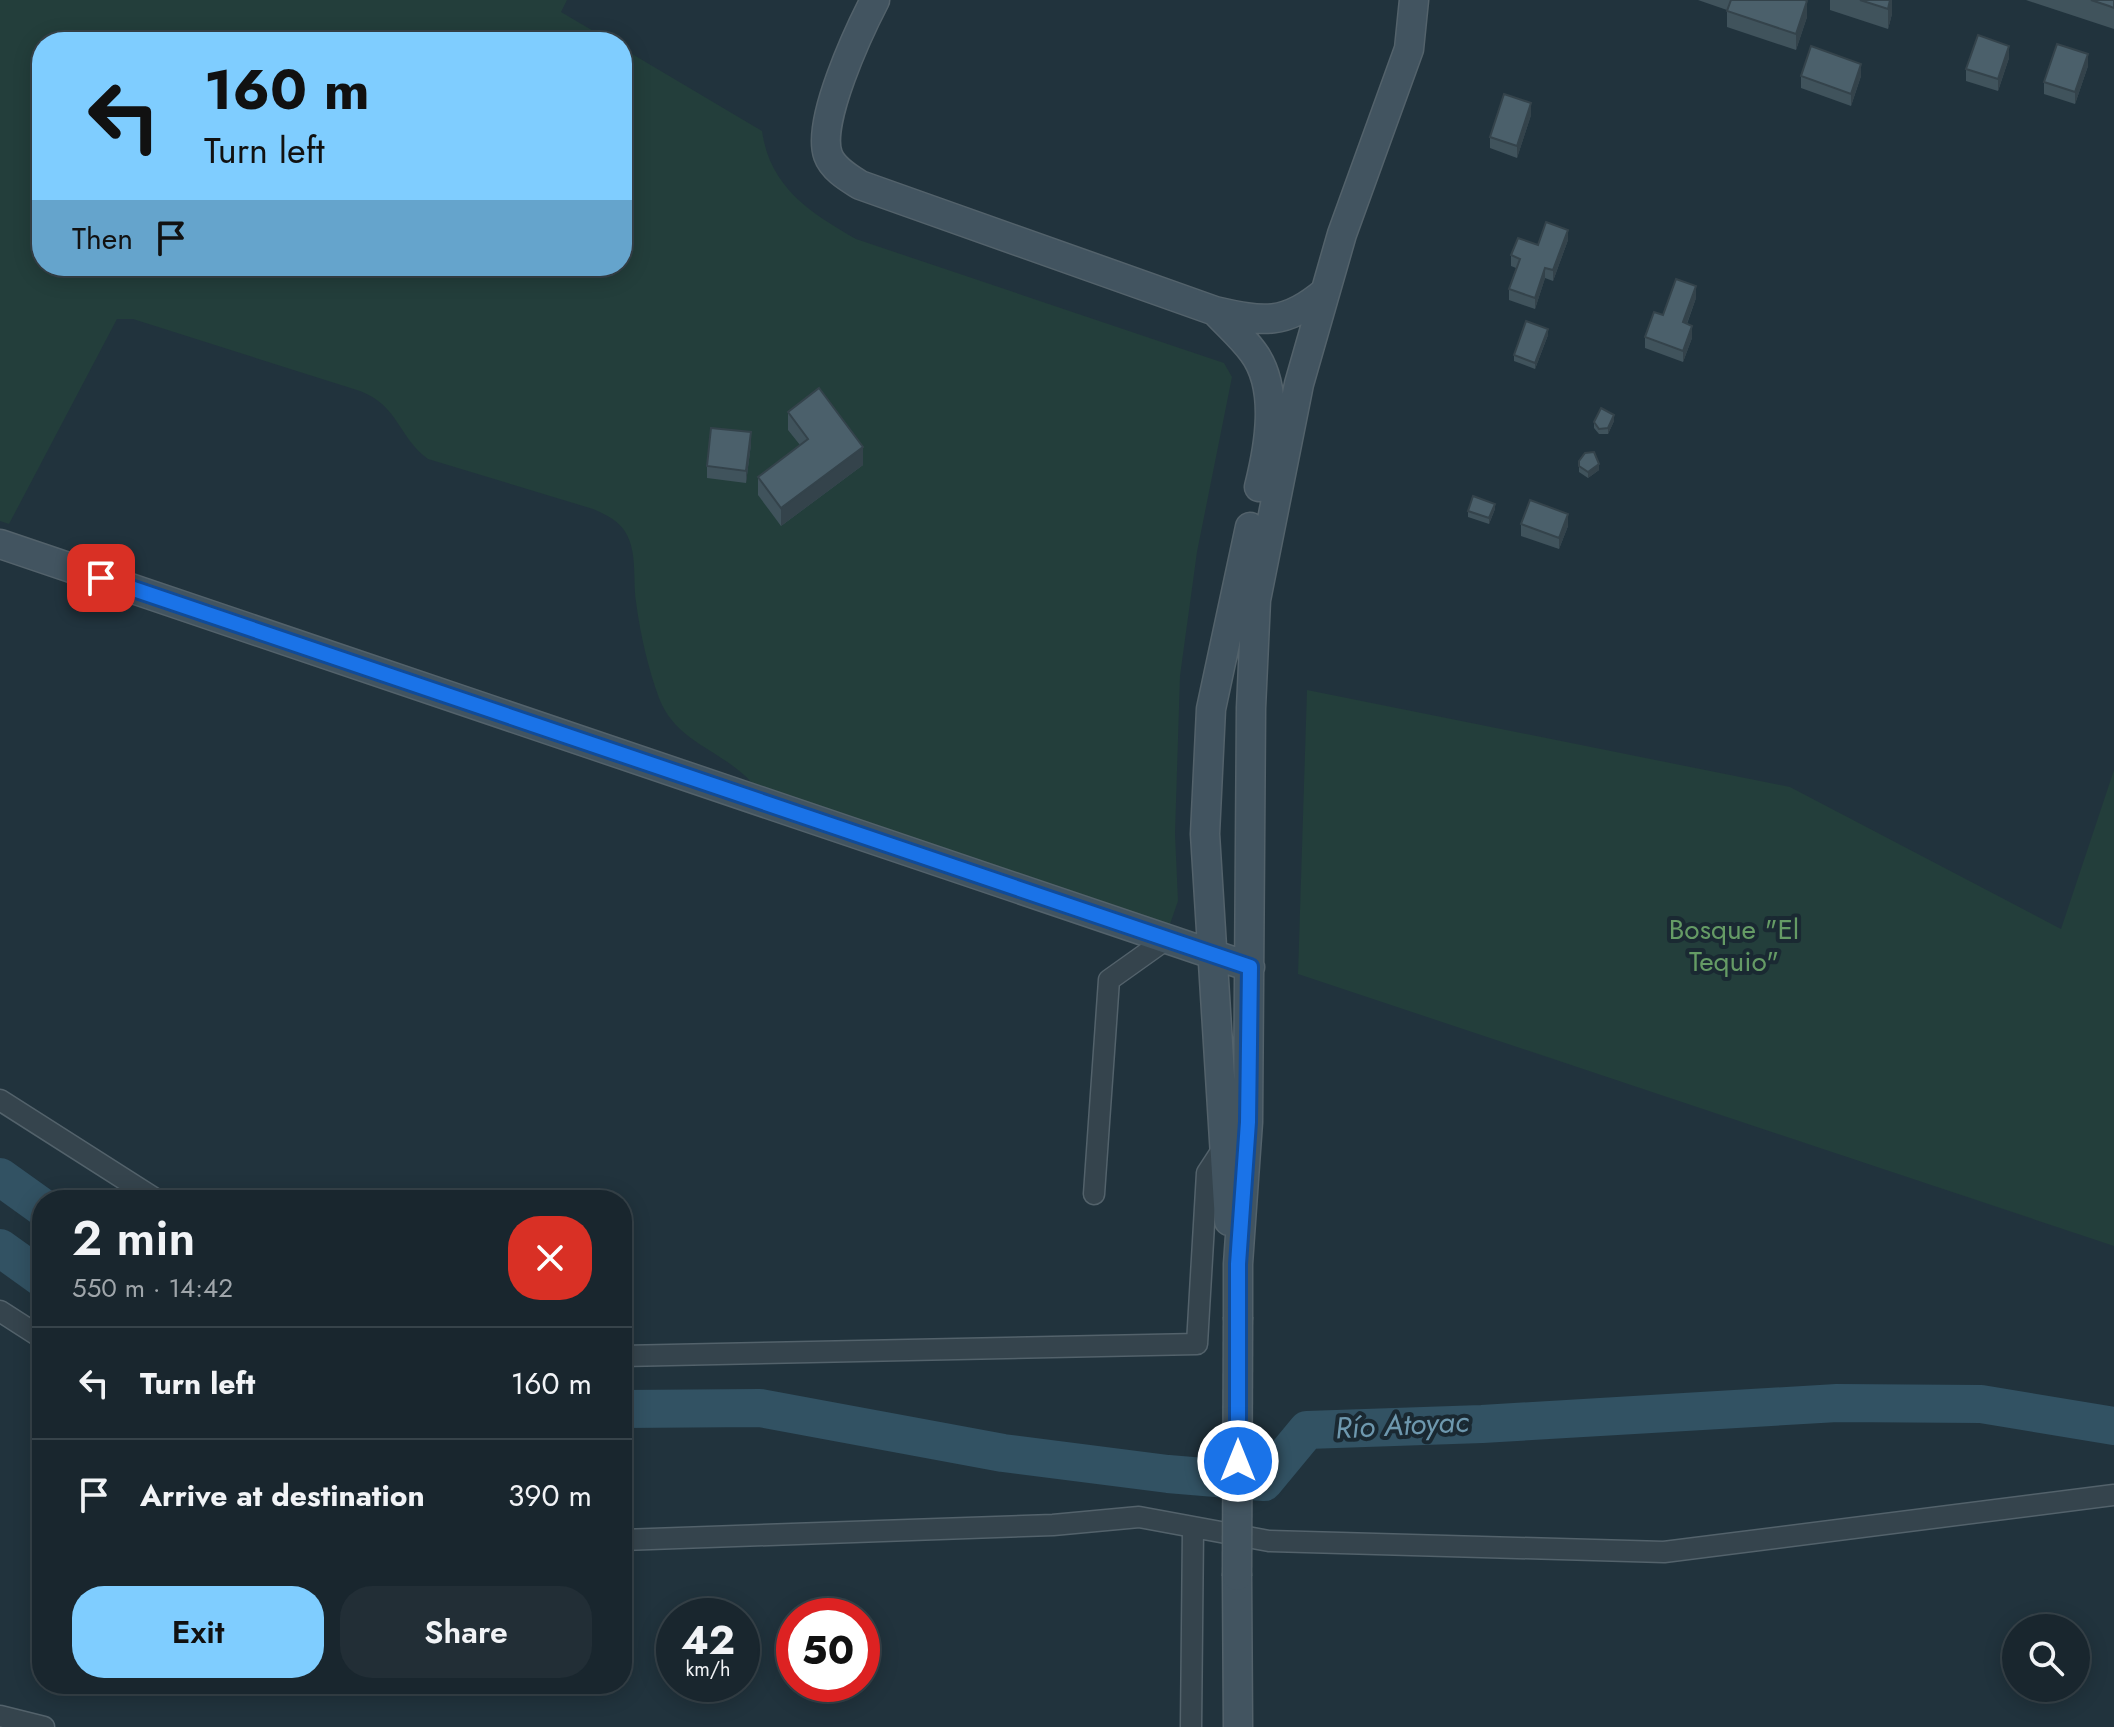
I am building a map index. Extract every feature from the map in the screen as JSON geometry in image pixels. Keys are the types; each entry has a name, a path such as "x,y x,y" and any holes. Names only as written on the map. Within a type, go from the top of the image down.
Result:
{"street":[{"path":"875,0 860,31 830,117 828,156 841,173 860,185 1215,311 1264,322 1296,312 1325,292"},
{"path":"1238,1727 1238,1264 1248,1122 1251,708 1256,600 1299,384 1342,234 1409,49 1414,0"},
{"path":"1215,311 1255,354 1266,382 1269,437 1211,709 1205,834 1215,955 1222,1150 1228,1215 1238,1264"},
{"path":"0,544 1250,967"},
{"path":"1094,1194 1109,980 1168,938"},
{"path":"0,1100 141,1190"},
{"path":"632,1356 1197,1344 1207,1173 1222,1150"},
{"path":"0,1311 32,1332"},
{"path":"632,1540 1053,1525 1139,1517 1269,1541 1664,1552 2114,1495"},
{"path":"1191,1727 1193,1529"},
{"path":"0,1716 44,1727"}],"green space":[{"path":"0,0 567,0 561,12 595,32 32,32 32,276 632,276 632,54 762,131 774,168 795,197 856,239 1224,363 1232,377 1197,552 1180,676 1175,834 1178,901 1169,927 752,783 677,726 659,698 640,626 632,550 621,526 593,509 428,459 383,405 360,391 133,319 117,319 9,524 0,521"},
{"name":"Bosque \"El Tequio\"","path":"1307,690 1790,787 2061,929 2114,770 2114,1246 1298,974"}],"building":[{"path":"1731,0 1807,1 1796,34 1727,11"},
{"path":"1860,0 1890,0 1888,9"},
{"path":"2091,0 2114,0 2114,8 2109,6"},
{"path":"1978,35 2009,46 1998,79 1966,69"},
{"path":"2057,44 2088,54 2075,92 2044,82"},
{"path":"1811,46 1861,64 1851,94 1801,76"},
{"path":"1504,94 1531,103 1517,146 1490,137"},
{"path":"1546,222 1568,230 1553,270 1545,268 1535,298 1509,289 1520,259 1511,255 1518,238 1538,245"},
{"path":"1676,279 1696,286 1683,322 1692,326 1683,351 1645,337 1654,312 1663,315"},
{"path":"1526,321 1548,329 1535,363 1514,355"},
{"path":"819,388 863,447 781,508 758,477 808,439 788,412"},
{"path":"1601,408 1614,415 1608,428 1599,429 1594,422"},
{"path":"711,428 751,432 746,471 707,466"},
{"path":"1594,452 1599,464 1588,472 1579,466 1579,461 1585,453"},
{"path":"1473,496 1495,504 1489,518 1468,511"},
{"path":"1530,500 1568,514 1559,538 1521,524"}],"waterway":[{"path":"0,1177 32,1200"},
{"name":"Río Atoyac","path":"0,1248 32,1271"},
{"name":"Río Atoyac","path":"632,1409 760,1408 1003,1453 1168,1474 1264,1482 1307,1430 1482,1424 1837,1403 1981,1404 2114,1426"}],"route":[{"path":"101,578 1250,967 1248,1122 1238,1264 1238,1461"}]}
